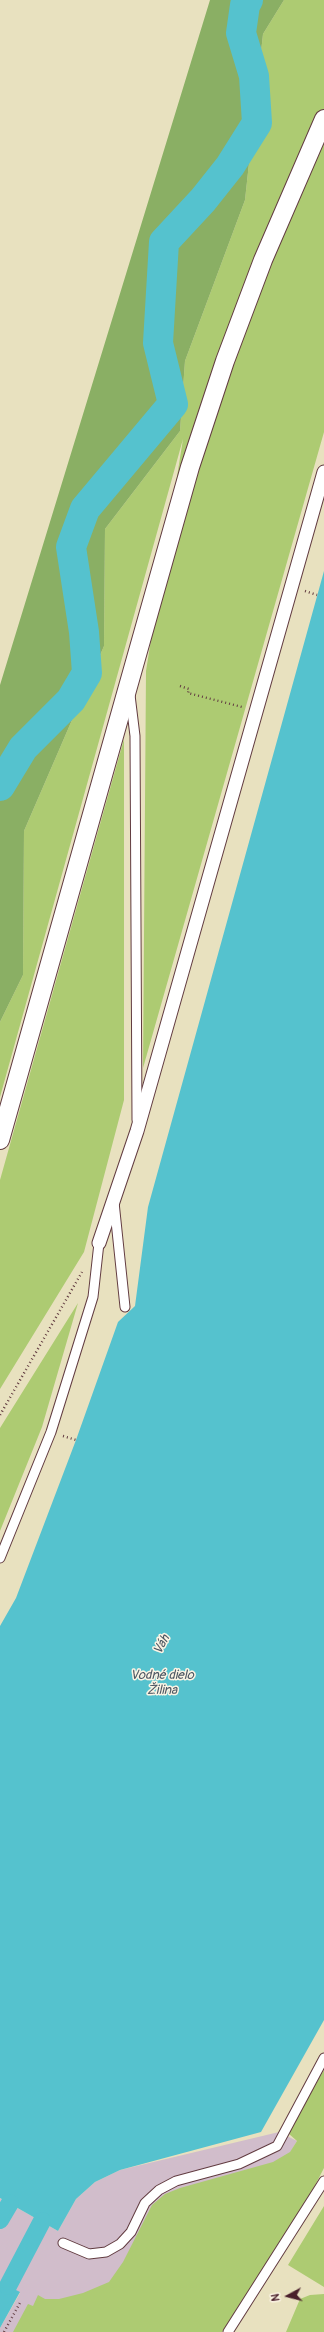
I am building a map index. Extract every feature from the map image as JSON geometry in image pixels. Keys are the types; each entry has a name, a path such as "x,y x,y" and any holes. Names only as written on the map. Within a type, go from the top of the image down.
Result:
{"street":[{"path":"0,1140 190,467 225,361 263,260 324,119"},
{"path":"99,1242 137,1131 324,472"}],"lane":[{"path":"129,683 135,736 137,1131"},
{"path":"114,1201 125,1307"},
{"path":"0,1558 58,1410 93,1297 99,1242"},
{"path":"64,2243 89,2254 106,2252 120,2244 131,2232 145,2203 159,2190 176,2181 240,2164 277,2146 324,2058"},
{"path":"228,2332 324,2181"}],"path":[{"path":"180,686 189,689 188,692 256,711"},
{"path":"0,1415 83,1270"},
{"path":"4,2332 22,2300"}],"shaded area":[{"path":"279,2132 297,2141 183,2332 0,2332 0,2328 20,2293 0,2282 0,2198 58,2231 76,2199 95,2182 120,2170"}],"green space":[{"path":"210,0 284,0 263,34 245,200 185,361 180,431 105,529 104,646 24,831 23,975 0,1022 0,685"},
{"path":"284,0 324,0 324,432 143,1068 146,671 183,439 0,1097 0,1022 23,975 24,831 104,646 105,529 180,431 185,361 245,200 263,34"},
{"path":"124,739 124,1100 84,1252 0,1389 0,1180"},
{"path":"78,1303 42,1427 0,1531 0,1428"},
{"path":"324,2070 324,2168 307,2201 222,2332 13,2332 28,2304 33,2306 38,2295 45,2299 59,2299 83,2293 109,2282 123,2262 152,2205 165,2194 180,2188 273,2162 290,2152 297,2141 288,2133"},
{"path":"324,2206 324,2287 288,2265"},
{"path":"324,2294 324,2332 286,2332 300,2299 310,2295"}],"water":[{"name":"Vodné dielo Žilina","path":"324,571 324,2020 261,2132 120,2170 95,2182 76,2199 58,2231 0,2198 0,1626 16,1598 76,1440 118,1322 135,1306 148,1207"},
{"path":"0,2282 20,2292 0,2328"}],"waterway":[{"path":"0,786 23,748 71,700 87,673 84,632 71,547 85,509 173,404 158,343 164,242 203,200 230,166 257,123 254,76 241,33 245,5 248,0"},
{"path":"0,2220 10,2203"},
{"path":"8,2286 42,2221"}],"water label":[{"name":"Váh","path":"162,1645"}]}
